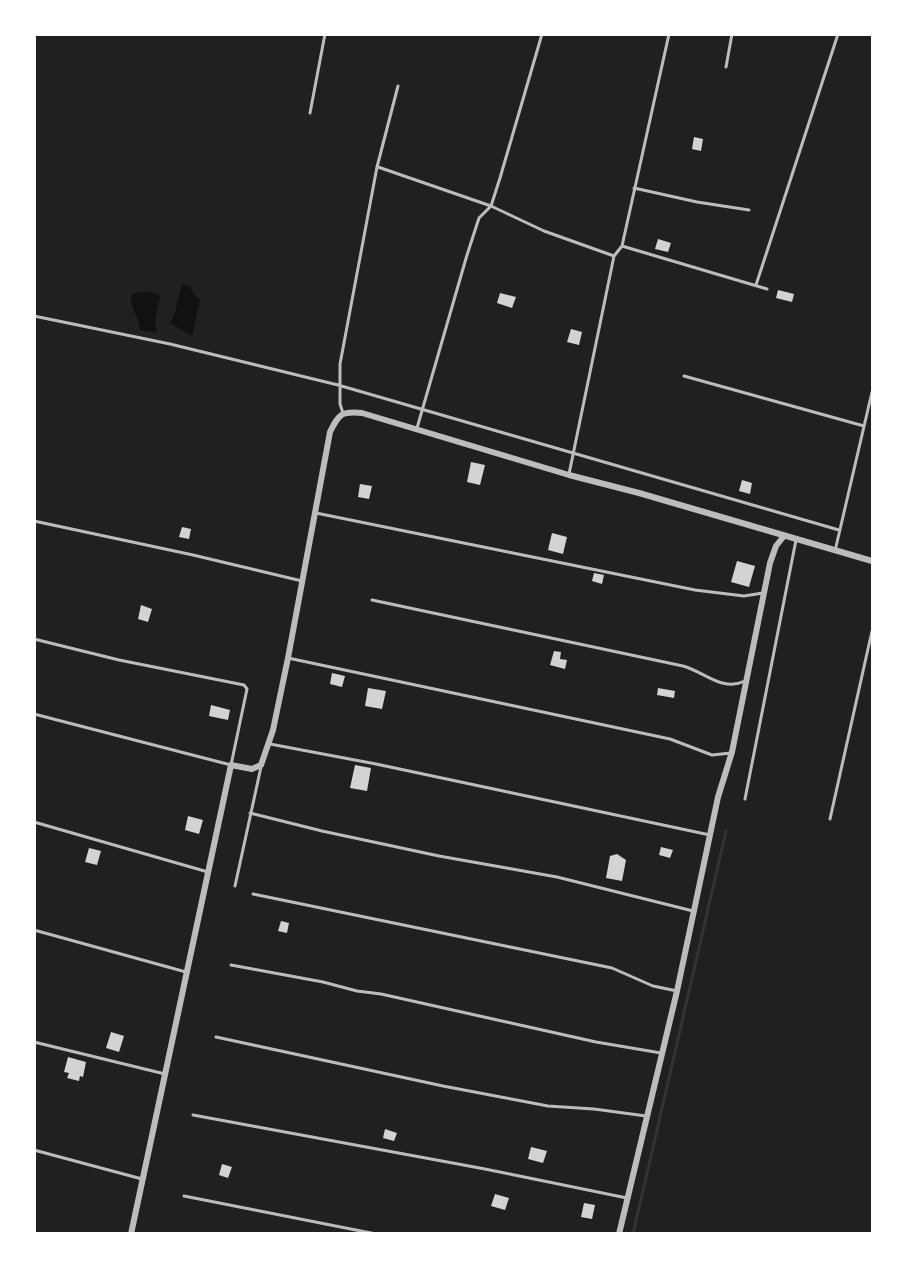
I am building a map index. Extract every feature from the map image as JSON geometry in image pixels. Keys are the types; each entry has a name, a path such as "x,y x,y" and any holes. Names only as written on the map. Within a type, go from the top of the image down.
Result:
{"street":[{"path":"131,1233 231,765 252,770 261,765 268,744 288,658 330,432 338,417 344,413 362,412 569,475 873,561"},
{"path":"619,1233 677,992 718,797 732,752 770,563 776,546 784,536"}],"lane":[{"path":"310,113 325,34"},
{"path":"417,430 479,218 491,206 542,34"},
{"path":"569,475 614,256 622,246 669,34"},
{"path":"726,67 732,34"},
{"path":"756,285 838,34"},
{"path":"344,413 340,404 338,385 340,364 377,167 398,86"},
{"path":"377,167 491,206 544,231 614,256"},
{"path":"634,188 697,202 749,210"},
{"path":"622,246 767,289"},
{"path":"34,316 170,344 338,385 840,530"},
{"path":"684,376 864,426"},
{"path":"835,551 873,393"},
{"path":"314,513 695,590 744,596 765,592"},
{"path":"34,521 302,581"},
{"path":"745,799 796,540"},
{"path":"372,600 683,666 700,672 717,682 729,685 737,685 747,680"},
{"path":"830,819 873,631"},
{"path":"34,639 119,660 244,685 247,689 231,765 34,714"},
{"path":"288,658 670,739 712,755 732,752"},
{"path":"268,744 388,766 711,835"},
{"path":"235,886 261,765"},
{"path":"250,813 322,831 557,878 694,912"},
{"path":"34,822 208,872"},
{"path":"253,894 612,968 653,986 677,992"},
{"path":"34,930 186,972"},
{"path":"231,966 323,982 596,1042 662,1053"},
{"path":"216,1037 548,1106 646,1116"},
{"path":"34,1042 165,1074"},
{"path":"193,1114 627,1198"},
{"path":"34,1150 142,1179"},
{"path":"184,1196 376,1233"}],"shaded area":[{"path":"34,35 872,35 872,1233 35,1233","holes":["182,285 189,286 200,299 192,336 170,323 175,314","148,291 160,296 155,322 157,333 140,330 131,299 132,294"]}],"building":[{"path":"694,137 703,139 701,151 692,149"},
{"path":"658,239 671,243 668,252 655,249"},
{"path":"778,290 794,294 792,302 776,298"},
{"path":"500,293 516,297 512,308 497,303"},
{"path":"571,329 582,332 579,345 567,342"},
{"path":"471,462 485,465 480,485 467,482"},
{"path":"742,480 752,483 750,494 739,491"},
{"path":"360,484 372,486 369,499 358,497"},
{"path":"182,527 191,529 189,539 179,537"},
{"path":"552,533 567,537 563,554 548,550"},
{"path":"737,561 755,566 749,587 731,582"},
{"path":"594,573 604,575 602,584 592,581"},
{"path":"141,605 152,609 148,622 138,619"},
{"path":"554,651 561,652 560,659 567,660 565,669 550,665"},
{"path":"332,673 345,676 342,687 330,684"},
{"path":"368,688 386,691 382,709 365,706"},
{"path":"658,688 675,691 674,698 657,695"},
{"path":"211,705 230,710 228,720 209,716"},
{"path":"355,765 371,768 367,791 350,788"},
{"path":"188,816 203,820 199,834 185,830"},
{"path":"661,847 673,850 670,858 659,855"},
{"path":"89,848 101,851 97,865 85,862"},
{"path":"617,854 626,860 622,881 606,878 610,856"},
{"path":"281,921 289,923 287,933 278,931"},
{"path":"111,1032 124,1036 119,1052 106,1048"},
{"path":"68,1057 86,1062 83,1077 80,1076 79,1081 67,1078 69,1073 64,1072"},
{"path":"385,1129 397,1133 394,1141 383,1138"},
{"path":"531,1147 547,1151 543,1163 528,1159"},
{"path":"222,1164 232,1167 228,1178 219,1175"},
{"path":"495,1194 509,1198 505,1210 491,1206"},
{"path":"584,1203 595,1205 592,1219 581,1217"}],"waterway":[{"path":"633,1234 726,831"}]}
